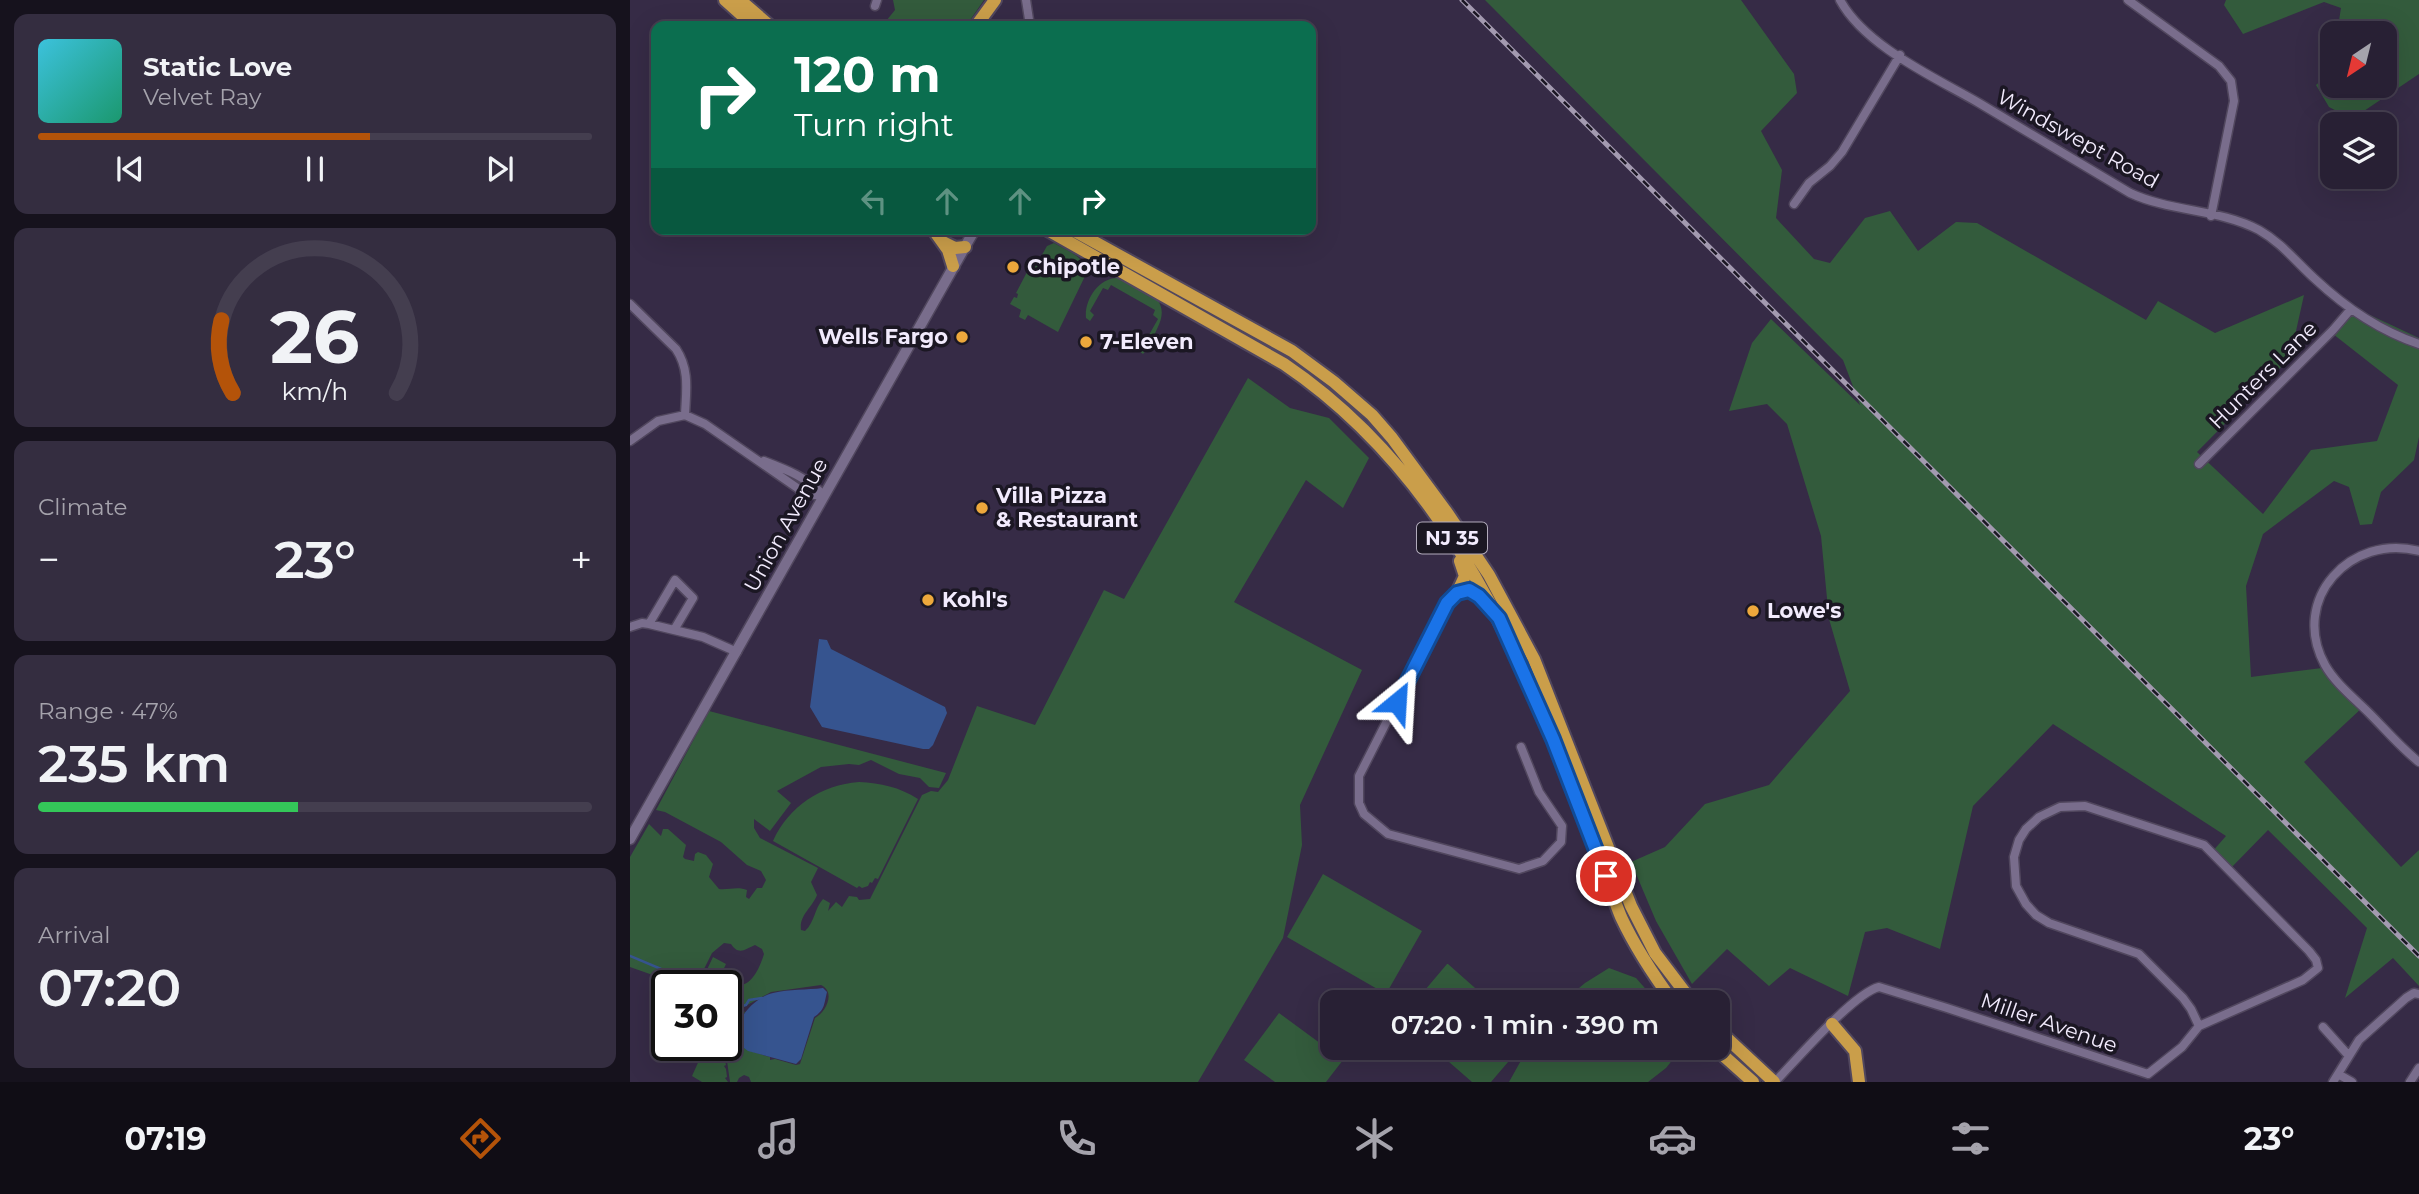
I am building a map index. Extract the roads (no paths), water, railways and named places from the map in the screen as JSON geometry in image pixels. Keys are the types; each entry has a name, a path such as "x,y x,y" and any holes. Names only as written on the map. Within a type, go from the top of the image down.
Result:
{"highway":[{"path":"724,0 748,21"},
{"path":"740,0 764,21"},
{"path":"980,21 995,0"},
{"path":"937,235 948,250 954,266"},
{"name":"NJ 35","path":"1057,235 1259,348 1309,380 1356,420 1401,467 1448,531 1499,618 1527,676 1571,782 1621,916 1665,990"},
{"name":"NJ 35","path":"1082,235 1292,351 1372,415 1392,438 1489,575 1534,659 1631,906 1655,953 1683,990"},
{"path":"942,242 955,248 965,247"},
{"path":"1448,531 1464,568 1465,576 1457,593"},
{"path":"1457,593 1464,590 1473,591 1499,618"},
{"path":"1832,1024 1855,1051 1859,1082"},
{"path":"1730,1041 1774,1082"},
{"path":"1728,1060 1753,1082"}],"street":[{"path":"1026,0 1029,21"},
{"name":"Windswept Road","path":"1840,0 1853,20 1867,34 2130,193 2155,203 2244,223 2272,238 2313,278 2351,309 2389,332 2419,344"},
{"path":"2128,0 2219,66 2231,81 2234,101 2211,216"},
{"path":"1794,204 1809,183 1842,152 1900,55"},
{"name":"Union Avenue","path":"630,839 634,820 737,652 972,235"},
{"path":"630,304 682,357 687,377 685,415"},
{"name":"Hunters Lane","path":"2199,464 2351,309"},
{"path":"630,441 658,421 685,415 705,424 758,458 782,479 806,494 824,496"},
{"path":"2419,551 2385,547 2348,562 2332,577 2322,594 2315,627 2319,653 2330,673 2419,762"},
{"path":"649,624 675,580 693,598 674,630"},
{"path":"1457,593 1447,603 1359,776 1359,803 1364,814 1388,834 1519,869 1543,861 1561,842 1562,826 1539,792 1521,747"},
{"path":"630,627 649,624 703,637 737,652"},
{"name":"Miller Avenue","path":"1774,1082 1868,991 1879,987 2146,1074 2154,1071 2182,1047 2199,1026 2303,981 2318,968 2309,951 2204,845 2091,807 2072,805 2049,811 2026,829 2014,857 2014,875 2019,892 2031,911 2049,923 2139,954 2183,998 2199,1026"},
{"path":"2352,1082 2336,1078 2364,1035 2406,998 2419,993"},
{"path":"2323,1027 2349,1056"},
{"path":"2410,1082 2419,1068"}],"water":[{"path":"819,639 827,640 831,649 945,707 947,713 933,745 929,749 923,749 822,727 810,707"},
{"path":"823,988 827,992 820,1012 814,1017 801,1059 796,1064 748,1051 742,1046 742,1018 758,1000 779,992"}],"waterway":[{"path":"630,956 663,970"},
{"path":"742,1006 749,1000 762,998"}],"railway":[{"path":"1462,0 2419,956"}],"place":[{"name":"Chipotle","path":"1013,267"},
{"name":"Wells Fargo","path":"962,337"},
{"name":"7-Eleven","path":"1086,342"},
{"name":"Villa Pizza & Restaurant","path":"982,508"},
{"name":"Kohl's","path":"928,600"},
{"name":"Lowe's","path":"1753,611"}]}
